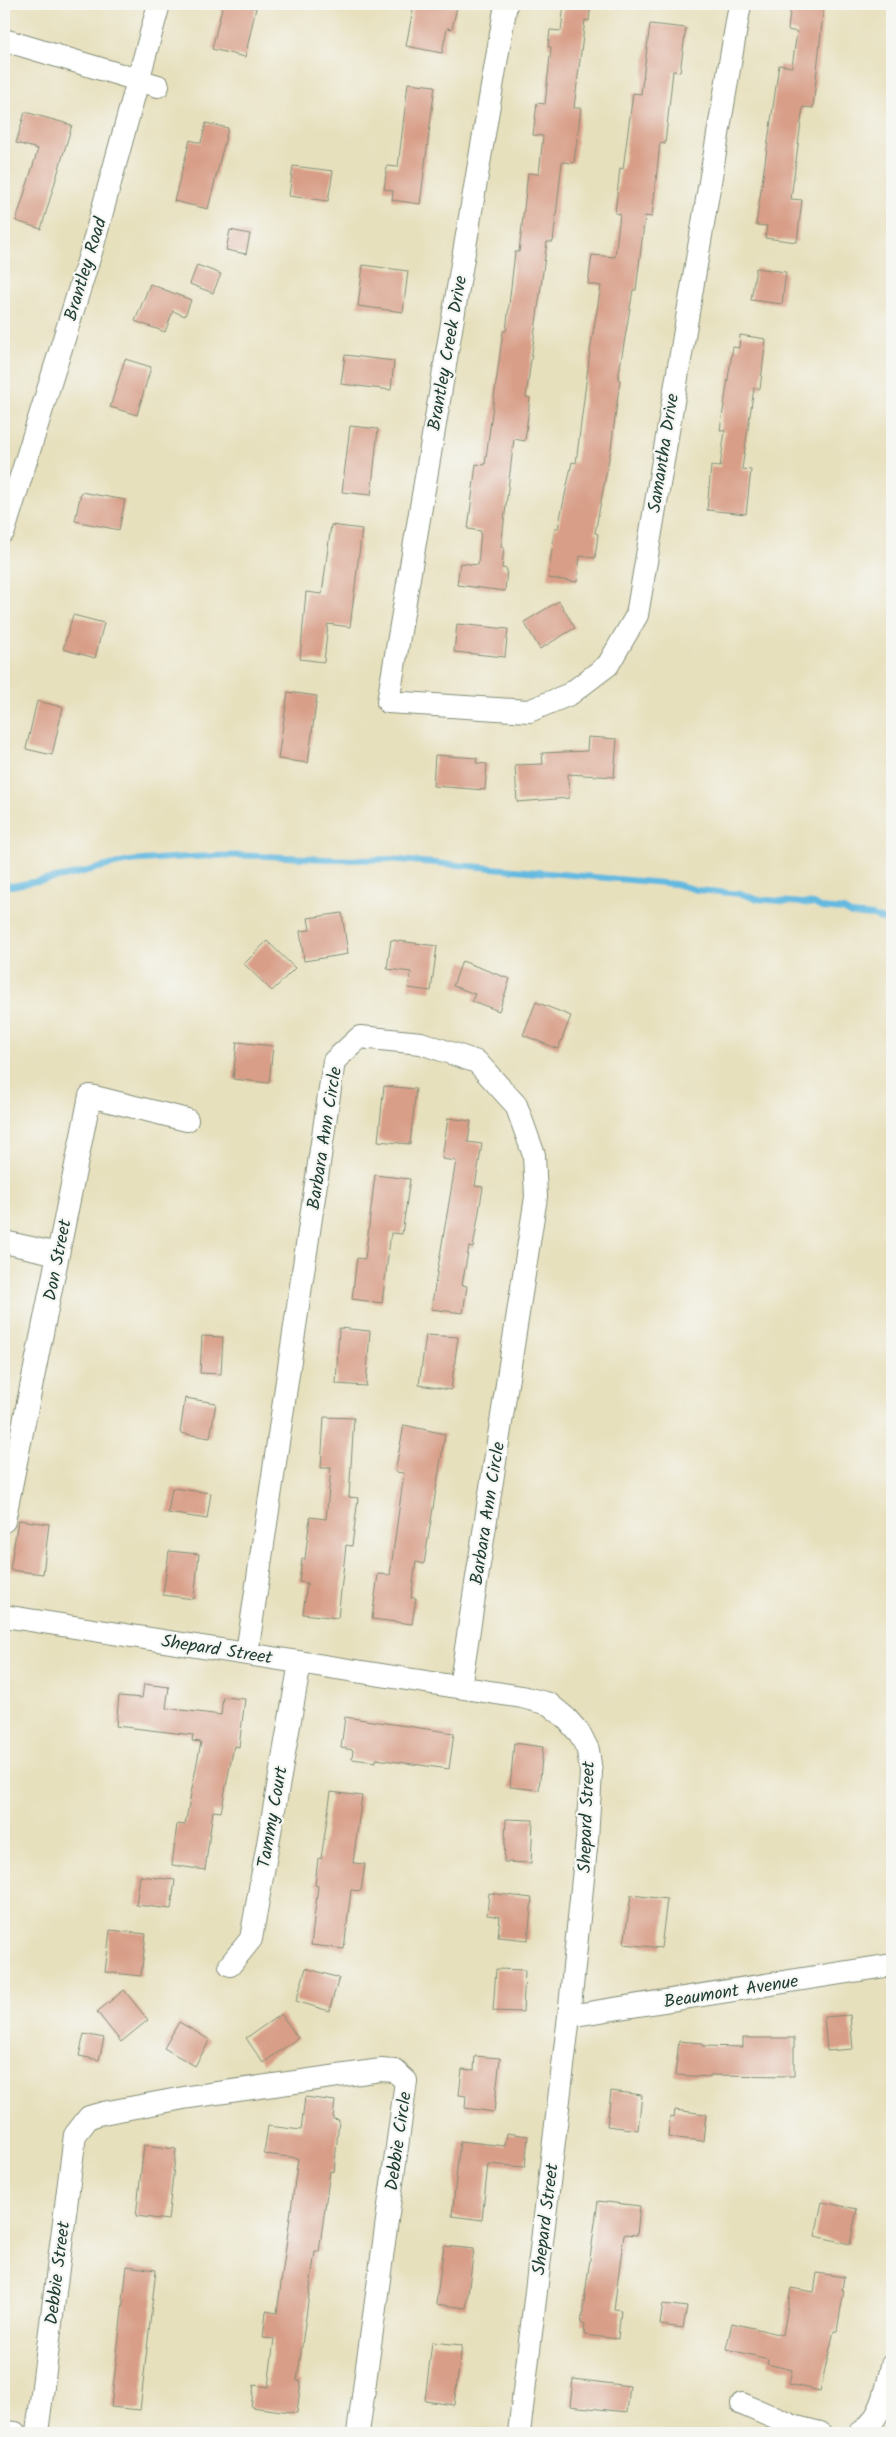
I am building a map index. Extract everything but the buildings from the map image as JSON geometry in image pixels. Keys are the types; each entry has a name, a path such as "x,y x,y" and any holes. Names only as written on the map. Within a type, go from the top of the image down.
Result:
{"street":[{"name":"Brantley Road","path":"4,531 91,252 148,83 158,4"},
{"name":"Brantley Creek Drive","path":"388,702 506,4"},
{"name":"Samantha Drive","path":"388,702 529,711 570,694 608,665 637,614 740,4"},
{"path":"4,40 148,83"},
{"name":"Barbara Ann Circle","path":"248,1653 334,1061 360,1037 420,1043 476,1062 516,1105 534,1155 536,1197 460,1687"},
{"name":"Don Street","path":"4,1522 90,1096 188,1120"},
{"path":"4,1242 58,1254"},
{"name":"Shepard Street","path":"4,1616 522,1697 548,1704 580,1734 588,1750 591,1772 587,1839 570,2016 519,2433"},
{"name":"Tammy Court","path":"230,1965 251,1938 300,1663"},
{"name":"Beaumont Avenue","path":"570,2016 892,1965"},
{"name":"Debbie Circle","path":"90,2117 189,2097 380,2070 395,2071 406,2081 358,2433"},
{"name":"Debbie Street","path":"37,2433 75,2136 90,2117"},
{"path":"860,2433 873,2425 886,2391 892,2365"},
{"path":"742,2404 796,2427 820,2433"},
{"path":"4,2432 15,2433"}],"waterway":[{"path":"4,885 12,886 62,877 126,862 172,858 233,855 342,860 388,859 675,884 697,890 741,894 756,899 814,904 822,908 844,910 851,914 873,916 892,923"}]}
